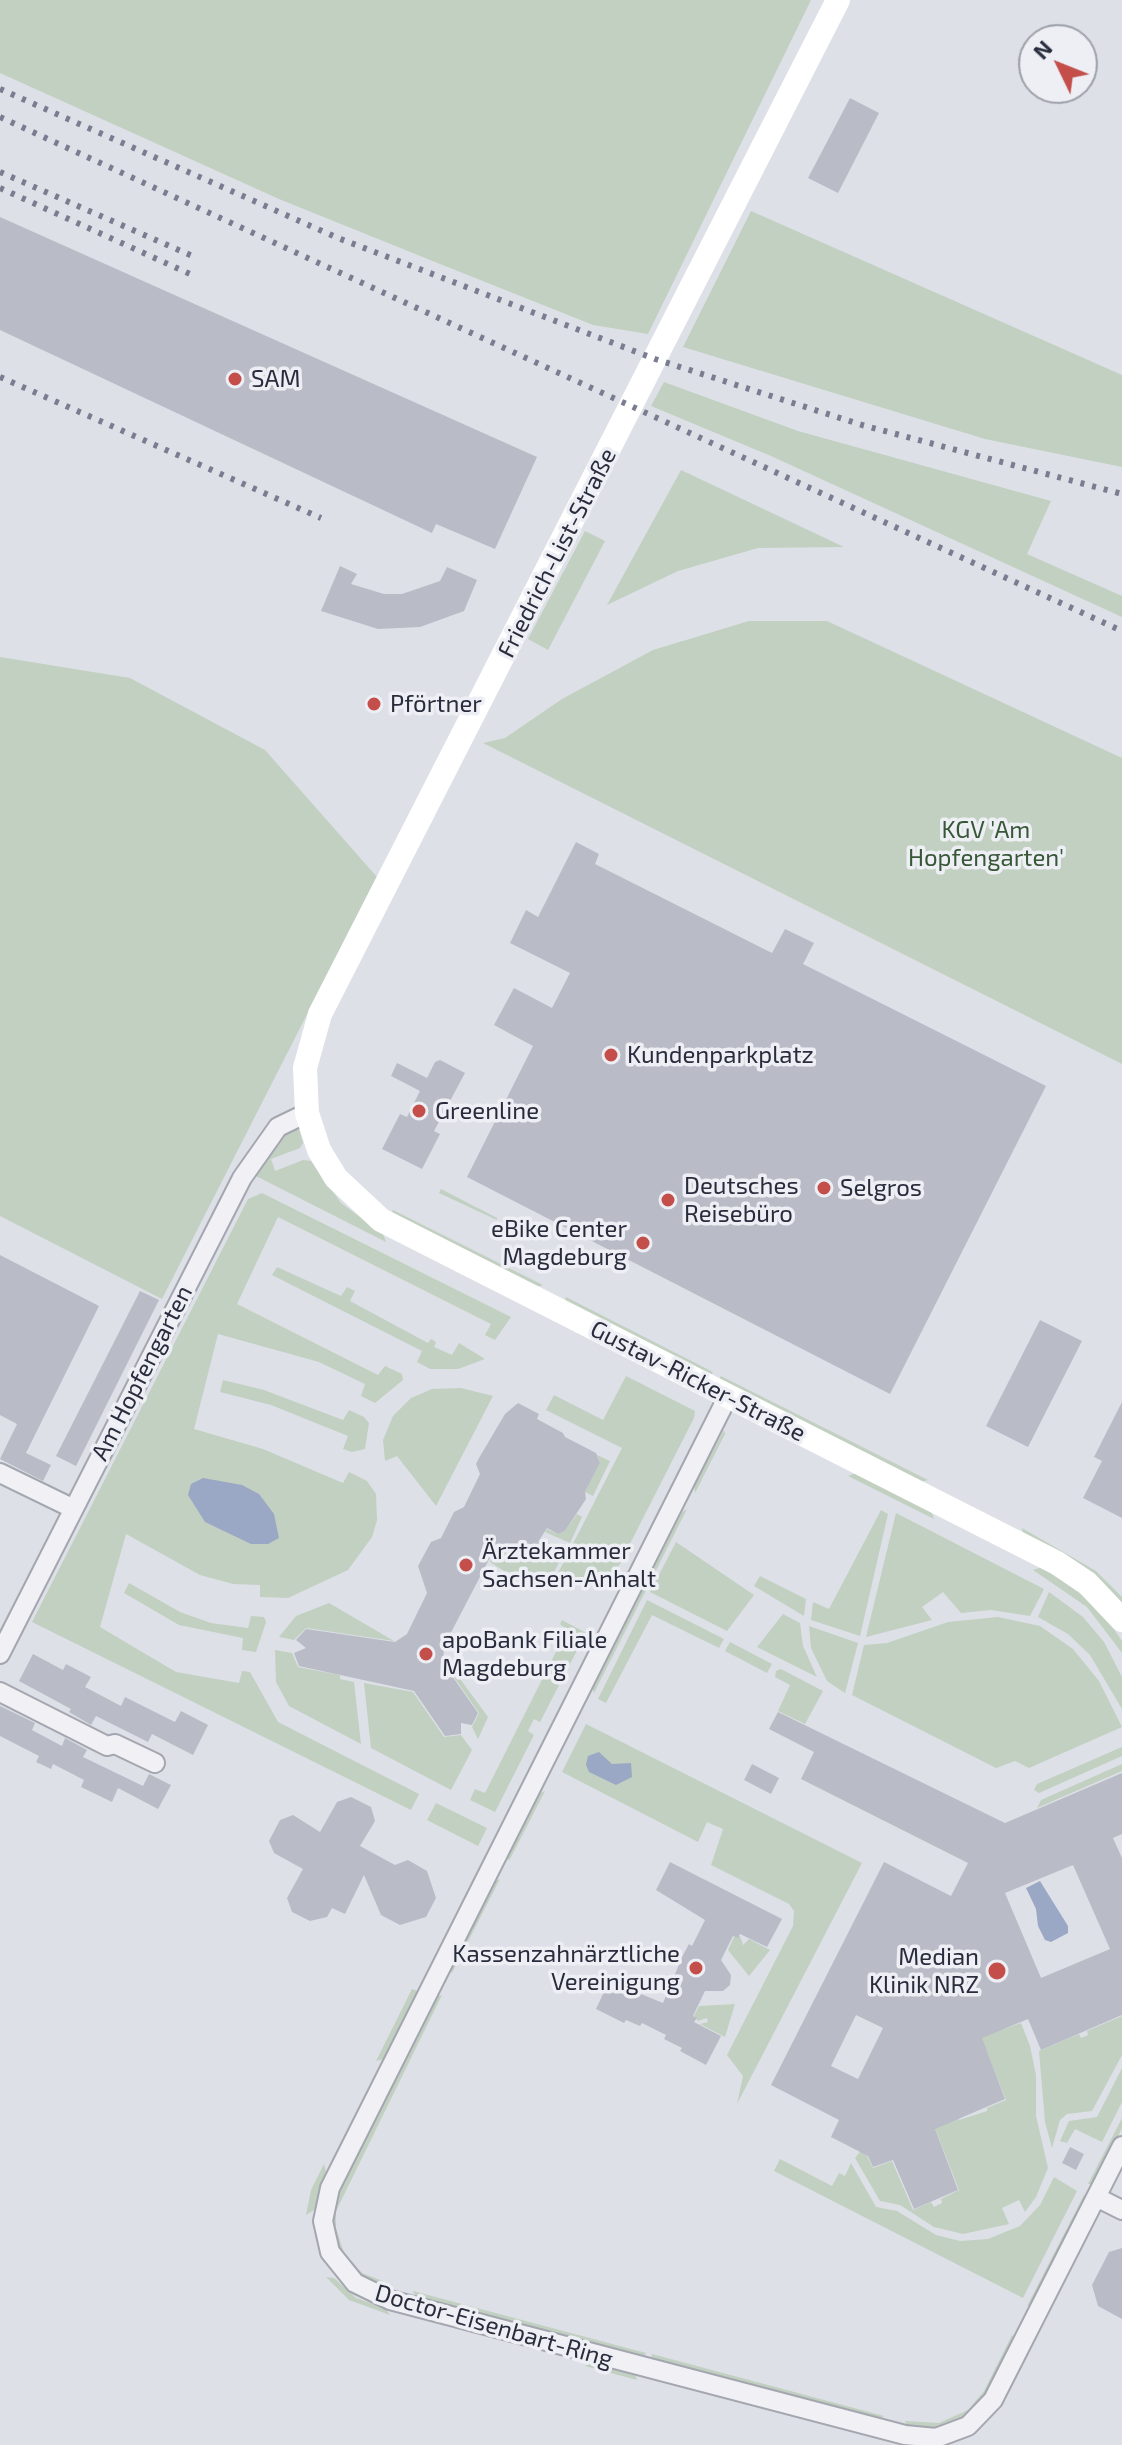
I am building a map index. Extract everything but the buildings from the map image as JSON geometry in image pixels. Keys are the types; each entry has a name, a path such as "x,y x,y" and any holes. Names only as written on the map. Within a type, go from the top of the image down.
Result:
{"street":[{"name":"Friedrich-List-Straße","path":"307,1113 305,1068 320,1014 838,0"},
{"name":"Gustav-Ricker-Straße","path":"307,1113 316,1143 330,1170 349,1194 372,1214 1057,1563 1087,1583 1122,1620"},
{"name":"Am Hopfengarten","path":"0,1654 242,1178 278,1127 307,1113"},
{"name":"Doctor-Eisenbart-Ring","path":"728,1396 330,2188 323,2221 330,2252 355,2283 390,2300 905,2435 936,2438 968,2426 993,2400 1122,2146"},
{"path":"0,1473 72,1508"},
{"path":"0,1692 107,1746 115,1744 155,1763"},
{"path":"1096,2197 1122,2210"}],"green space":[{"path":"0,0 811,0 648,334 593,325 435,262 279,199 0,73"},
{"path":"751,211 1122,375 1122,467 985,439 683,347"},
{"path":"664,382 798,431 1051,501 1027,554 1122,596 1122,617 771,456 651,406"},
{"path":"681,470 844,547 758,548 678,571 607,605"},
{"path":"585,531 605,541 548,650 528,639"},
{"name":"KGV 'Am Hopfengarten'","path":"749,621 827,621 1122,758 1122,1064 483,743 505,738 562,699 653,650"},
{"path":"0,657 130,678 265,750 377,877 162,1299 0,1216"},
{"path":"287,1113 296,1118 303,1143 300,1148 271,1159 275,1171 303,1160 311,1161 341,1203 383,1234 386,1242 252,1174 280,1116"},
{"path":"441,1189 497,1218 497,1220 439,1193"},
{"path":"262,1193 511,1317 495,1340 485,1335 491,1324 278,1217 237,1304 378,1375 385,1366 402,1374 403,1380 375,1403 361,1396 365,1384 319,1362 218,1334 194,1429 263,1449 343,1483 349,1472 367,1481 376,1494 377,1520 372,1537 348,1570 288,1598 260,1597 260,1585 233,1584 200,1575 126,1534 100,1627 176,1672 239,1683 242,1671 250,1672 278,1722 419,1794 411,1810 32,1622 248,1199"},
{"path":"393,1210 543,1285 537,1287 391,1214"},
{"path":"277,1267 341,1296 347,1287 355,1291 350,1301 428,1343 431,1339 436,1342 434,1347 452,1355 459,1343 485,1359 458,1369 430,1369 417,1362 422,1351 272,1275"},
{"path":"566,1297 713,1372 711,1376 565,1301"},
{"path":"626,1376 695,1411 694,1418 609,1585 555,1579 622,1448 546,1410 554,1395 603,1420"},
{"path":"721,1376 928,1480 921,1482 719,1379"},
{"path":"223,1380 264,1390 343,1420 349,1410 364,1417 369,1423 365,1449 352,1452 343,1449 348,1436 271,1405 220,1392"},
{"path":"461,1388 493,1396 436,1506 397,1456 385,1461 383,1440 393,1416 411,1398 432,1389"},
{"path":"724,1430 725,1434 695,1493 694,1485"},
{"path":"597,1455 610,1461 593,1496 585,1492 600,1463"},
{"path":"856,1473 931,1511 934,1519 848,1476"},
{"path":"687,1509 594,1693 592,1687 682,1512"},
{"path":"881,1510 888,1514 860,1636 811,1620 813,1602 829,1609"},
{"path":"896,1513 1044,1589 1030,1616 991,1610 961,1613 943,1592 922,1607 932,1620 866,1637"},
{"path":"577,1514 582,1517 570,1543 545,1532 547,1529 558,1534 565,1531"},
{"path":"1022,1528 1096,1571 1122,1597 1122,1604 1023,1534"},
{"path":"540,1538 565,1551 551,1578 504,1571 490,1562 495,1546 520,1559 529,1556"},
{"path":"676,1542 754,1595 727,1631 650,1592"},
{"path":"1042,1567 1085,1597 1107,1619 1122,1641 1122,1653 1087,1607 1033,1570"},
{"path":"760,1576 806,1599 804,1616 754,1586"},
{"path":"129,1583 180,1612 211,1623 248,1628 251,1616 264,1617 266,1622 256,1652 242,1650 243,1638 179,1625 124,1593"},
{"path":"1049,1592 1083,1617 1104,1642 1122,1677 1122,1709 1090,1655 1068,1634 1038,1617"},
{"path":"647,1600 724,1639 719,1648 652,1615 606,1703 598,1699"},
{"path":"329,1603 394,1641 306,1628 294,1640 279,1637 296,1616"},
{"path":"783,1614 800,1623 803,1646 817,1677 757,1647"},
{"path":"998,1617 1040,1626 1073,1649 1099,1681 1122,1727 1029,1768 1015,1761 996,1768 852,1695 864,1645 887,1643 948,1622"},
{"path":"562,1620 586,1633 540,1722 534,1719 528,1731 534,1735 495,1812 470,1800 475,1789 485,1793 567,1630 560,1624"},
{"path":"809,1626 858,1643 845,1693 827,1681 811,1648"},
{"path":"730,1642 772,1664 767,1673 725,1651"},
{"path":"275,1650 292,1653 298,1667 340,1675 340,1679 354,1682 361,1744 289,1706 276,1682"},
{"path":"447,1661 488,1717 478,1739 472,1727 479,1713 444,1663"},
{"path":"781,1669 823,1691 805,1724 778,1711 790,1685 775,1677 776,1671"},
{"path":"364,1683 413,1692 444,1737 461,1735 472,1750 451,1790 371,1748"},
{"path":"586,1724 862,1863 737,2104 743,2076 727,2055 793,1926 794,1911 789,1904 711,1865 723,1829 707,1822 698,1842 562,1772"},
{"path":"1122,1747 1122,1756 1039,1793 1034,1790 1037,1784"},
{"path":"1122,1764 1122,1771 1037,1808 1041,1800"},
{"path":"545,1791 509,1861 507,1855 538,1794"},
{"path":"436,1803 487,1828 478,1846 427,1820"},
{"path":"500,1879 452,1973 450,1969 494,1882"},
{"path":"740,1936 743,1945 749,1939 770,1950 749,1976 728,1950 734,1937"},
{"path":"984,1981 1004,2029 1021,2023 1030,2046 1036,2075 1036,2116 1048,2168 1036,2197 1025,2212 1019,2200 1002,2208 1009,2224 963,2234 934,2227 900,2205 880,2201 855,2158 863,2148 873,2168 892,2161 913,2210 931,2202 934,2207 942,2203 941,2199 959,2190 916,2080 938,2071 959,2120 987,2111 987,2108 1006,2100 962,1990"},
{"path":"412,1989 418,1991 384,2059 376,2061"},
{"path":"442,1995 336,2211 336,2228 344,2253 362,2273 393,2285 386,2289 358,2276 336,2247 331,2216 339,2188 435,1997"},
{"path":"735,2004 725,2037 700,2024 708,2022 707,2018 698,2021 694,2016 699,2006"},
{"path":"1122,2016 1122,2055 1092,2111 1067,2114 1060,2120 1052,2148 1045,2122 1039,2051 1079,2034 1081,2038 1088,2035 1087,2031"},
{"path":"1122,2068 1122,2102 1102,2142 1075,2129 1067,2143 1060,2141 1069,2121 1097,2117"},
{"path":"1122,2118 1122,2128 1094,2184 1088,2184"},
{"path":"780,2159 832,2186 839,2173 845,2176 851,2163 876,2207 897,2211 936,2235 960,2241 988,2239 1020,2226 1040,2205 1054,2177 1077,2191 1023,2298 774,2171"},
{"path":"324,2164 326,2172 314,2210 306,2215 311,2190"},
{"path":"1084,2195 1087,2196 1034,2303 1027,2306"},
{"path":"326,2277 334,2278 356,2298 385,2308 390,2315 349,2300"},
{"path":"413,2291 646,2353 644,2357 416,2297"},
{"path":"1012,2335 1015,2340 980,2405 958,2422 936,2429 907,2426 905,2421 939,2423 968,2410 984,2391"},
{"path":"652,2354 884,2416 879,2419 651,2359"},
{"path":"593,2362 635,2374 637,2380 585,2366"}],"water":[{"path":"203,1478 242,1485 259,1494 274,1514 279,1538 268,1544 251,1544 205,1522 188,1495 191,1484"},
{"path":"599,1752 612,1764 631,1763 632,1777 616,1785 589,1772 586,1765 588,1756"},
{"path":"1040,1881 1068,1926 1068,1933 1051,1942 1045,1940 1038,1926 1036,1909 1026,1888"}],"railway":[{"path":"0,89 338,238 655,359 862,425 1122,494"},
{"path":"0,117 1122,631"},
{"path":"0,172 197,258"},
{"path":"0,188 190,274"},
{"path":"0,377 321,518"}],"place":[{"name":"SAM","path":"235,379"},
{"name":"Pförtner","path":"374,704"},
{"name":"Kundenparkplatz","path":"611,1055"},
{"name":"Greenline","path":"419,1111"},
{"name":"Selgros","path":"824,1188"},
{"name":"Deutsches Reisebüro","path":"668,1200"},
{"name":"eBike Center Magdeburg","path":"643,1243"},
{"name":"Ärztekammer Sachsen-Anhalt","path":"466,1565"},
{"name":"apoBank Filiale Magdeburg","path":"426,1654"},
{"name":"Kassenzahnärztliche Vereinigung","path":"696,1968"},
{"name":"Median Klinik NRZ","path":"997,1971"}]}
